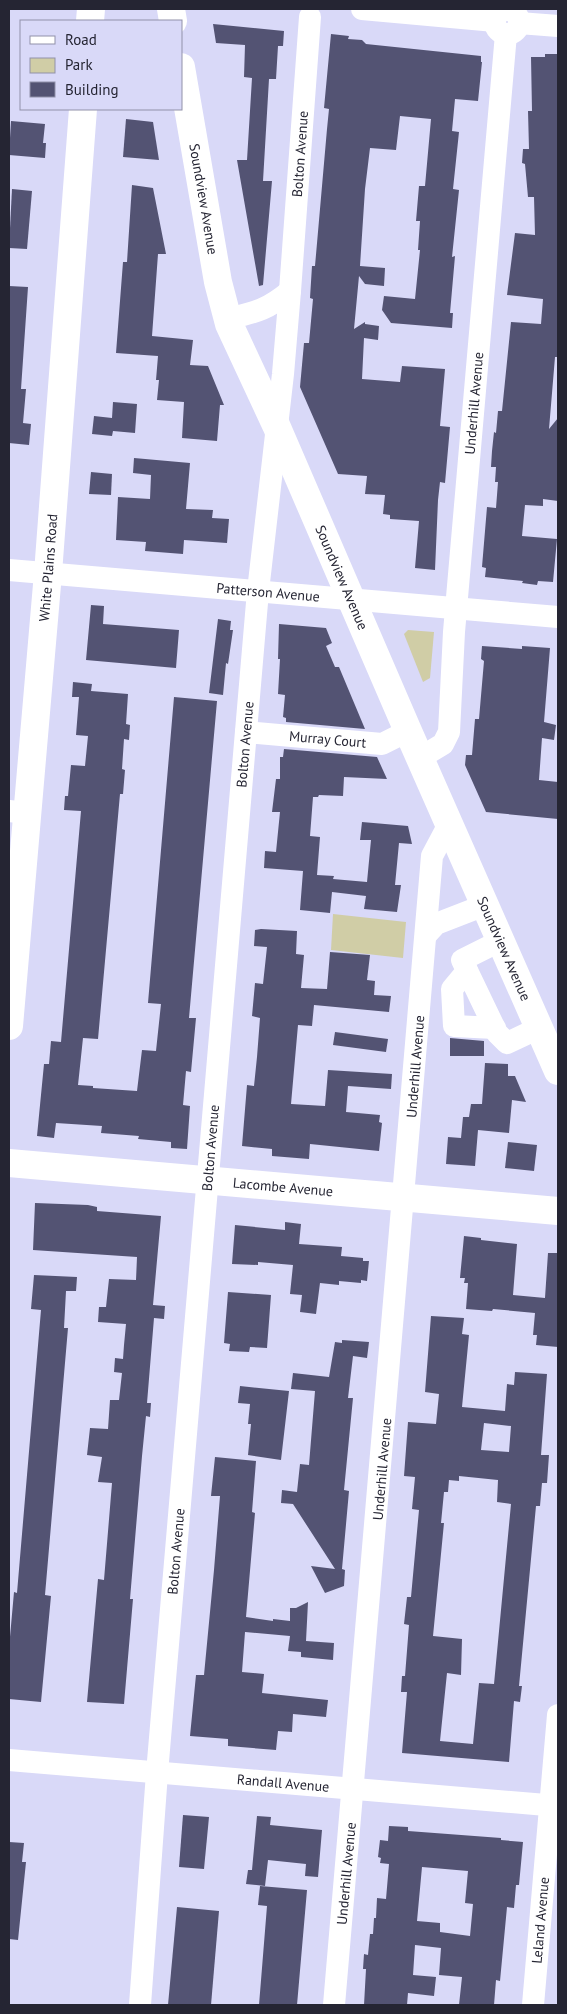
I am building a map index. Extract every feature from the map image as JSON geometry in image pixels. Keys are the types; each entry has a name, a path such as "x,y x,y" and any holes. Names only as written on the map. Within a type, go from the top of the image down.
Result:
{"main road":[{"name":"Soundview Avenue","path":"182,74 217,272 228,319 558,1071"},
{"name":"White Plains Road","path":"9,1026 18,812 48,573 83,110"},
{"name":"Lacombe Avenue","path":"9,1163 558,1211"}],"street":[{"path":"362,9 507,19 558,26"},
{"name":"Bolton Avenue","path":"140,2005 258,591 283,374 311,11"},
{"name":"Underhill Avenue","path":"420,758 443,744 449,732 456,608 507,19"},
{"path":"228,319 257,312 272,306 290,291"},
{"name":"Patterson Avenue","path":"9,570 558,617"},
{"name":"Murray Court","path":"246,732 382,744 408,731"},
{"name":"Underhill Avenue","path":"334,2005 405,1198 432,856 449,824"},
{"path":"426,935 436,924 485,905"},
{"path":"500,941 462,960 495,1028 507,1043 539,1028"},
{"path":"467,971 452,989 454,1026 495,1028"},
{"name":"Leland Avenue","path":"533,2005 554,1806 558,1716"},
{"name":"Randall Avenue","path":"9,1760 554,1806"}],"green space":[{"path":"408,630 434,632 430,678 423,682 404,634"},
{"path":"333,914 406,922 403,958 331,950"}],"building":[{"path":"213,24 284,31 283,46 278,46 276,79 269,79 263,181 272,181 263,285 259,286 237,160 247,160 252,78 244,77 245,45 216,43"},
{"path":"331,34 349,36 348,39 362,40 366,44 481,56 478,101 455,99 452,131 459,132 453,189 459,190 452,257 455,256 450,313 453,313 452,328 391,323 382,310 384,296 415,299 420,250 418,250 420,221 416,221 419,186 425,186 431,119 400,116 396,150 370,148 365,189 360,266 385,268 384,286 365,284 359,276 354,329 365,322 365,324 379,326 378,340 364,338 362,379 400,382 402,366 445,369 440,426 450,427 445,483 440,482 438,500 435,570 415,568 419,521 390,519 390,515 383,514 385,495 365,494 367,476 338,474 300,387 304,343 309,343 313,299 310,298 312,266 315,266 329,109 324,108"},
{"path":"545,54 558,54 558,357 555,357 549,429 558,418 558,501 543,499 543,506 525,505 522,536 557,539 553,582 538,581 537,585 522,583 523,581 485,577 486,568 482,567 487,507 496,508 498,482 495,482 496,467 491,467 492,451 498,411 502,411 511,322 541,324 543,299 507,295 515,233 535,235 534,197 528,197 525,164 522,163 523,149 529,149 528,111 532,111 531,57 545,57"},
{"path":"126,119 153,122 159,160 123,157"},
{"path":"11,121 45,124 43,143 46,143 45,158 9,155"},
{"path":"132,185 153,188 166,254 158,254 152,336 193,340 190,365 208,366 224,405 220,405 217,441 182,438 184,402 157,400 159,380 156,380 158,356 116,353 123,262 127,262"},
{"path":"12,189 32,191 27,249 9,248"},
{"path":"9,286 28,287 21,389 26,389 23,423 31,424 29,445 9,443"},
{"path":"113,402 137,404 135,433 113,431 112,436 92,434 94,416 112,418"},
{"path":"134,458 190,463 186,509 213,510 212,518 229,519 227,543 184,540 183,554 145,551 146,542 116,540 118,497 150,499 151,475 133,473"},
{"path":"91,472 112,474 111,495 89,494"},
{"path":"91,605 104,606 103,624 179,630 176,668 86,660"},
{"path":"218,619 231,621 230,630 233,630 228,664 226,663 223,695 209,693"},
{"path":"279,624 326,628 332,643 326,646 335,667 339,667 365,729 286,722 286,718 283,717 285,695 278,694"},
{"path":"482,646 522,649 522,646 550,648 544,722 556,725 554,740 542,738 539,780 558,782 558,819 486,812 465,765 466,755 472,755 475,719 479,719 484,661 481,659"},
{"path":"73,682 92,684 91,691 128,694 126,724 130,725 129,740 124,739 122,769 125,770 123,794 120,794 98,1039 83,1038 78,1085 93,1086 93,1088 137,1091 142,1050 156,1051 161,1004 148,1003 174,697 217,701 189,1018 196,1018 191,1072 186,1071 183,1105 190,1106 187,1149 171,1148 171,1142 138,1139 139,1136 101,1133 102,1126 56,1123 54,1138 37,1136 44,1064 49,1064 51,1041 61,1042 81,811 64,810 65,796 68,796 71,765 85,766 88,736 76,735 79,697 72,697"},
{"path":"284,749 377,757 387,779 344,777 343,796 319,795 318,797 313,797 310,836 320,837 317,875 334,876 333,879 367,882 371,840 360,840 362,822 408,826 412,844 399,843 395,885 401,885 397,912 364,909 366,896 332,892 330,913 300,910 303,871 264,868 265,851 276,852 280,812 272,812 276,779 280,779 280,757 283,757"},
{"path":"255,930 297,931 296,954 304,955 301,988 327,989 330,952 370,955 367,980 375,981 374,995 391,996 389,1012 314,1005 312,1026 298,1025 291,1104 325,1106 328,1070 392,1074 391,1089 348,1086 346,1112 380,1115 379,1122 382,1123 379,1151 310,1144 309,1159 272,1156 272,1149 242,1146 247,1085 254,1086 257,1057 260,1018 252,1016 255,983 263,984 267,947 254,946"},
{"path":"335,1032 388,1039 386,1052 333,1045"},
{"path":"450,1038 484,1041 484,1056 450,1056"},
{"path":"485,1063 508,1064 508,1076 515,1076 526,1102 512,1100 509,1133 478,1130 475,1166 446,1164 448,1137 461,1138 463,1117 469,1117 471,1104 482,1104"},
{"path":"508,1142 537,1145 534,1171 505,1168"},
{"path":"35,1203 88,1205 97,1207 97,1211 161,1216 153,1305 165,1306 164,1319 154,1318 147,1403 151,1403 150,1417 146,1416 142,1456 130,1599 133,1599 124,1704 87,1702 98,1579 104,1580 112,1483 98,1482 102,1457 87,1455 90,1428 108,1429 110,1400 119,1400 122,1373 114,1372 115,1358 123,1359 126,1324 98,1322 99,1307 106,1307 109,1279 136,1280 137,1257 33,1250"},
{"path":"285,1222 301,1224 299,1244 342,1247 341,1256 363,1258 363,1261 369,1261 367,1281 361,1280 361,1283 339,1281 339,1285 320,1283 316,1314 300,1312 302,1295 290,1294 293,1265 258,1262 258,1265 232,1264 235,1225 285,1230"},
{"path":"464,1236 517,1244 513,1295 545,1298 548,1253 558,1253 558,1347 536,1345 537,1335 533,1335 535,1313 493,1309 492,1311 466,1309 468,1283 464,1283 465,1278 460,1278"},
{"path":"34,1275 77,1277 76,1291 66,1291 64,1328 68,1328 45,1595 51,1596 41,1702 9,1699 9,1648 14,1592 17,1593 41,1310 31,1309"},
{"path":"228,1292 271,1295 267,1348 250,1347 249,1352 229,1351 230,1344 224,1343"},
{"path":"431,1316 464,1318 462,1334 469,1335 462,1407 505,1411 507,1384 514,1385 515,1372 547,1374 541,1455 549,1455 547,1483 542,1483 540,1506 536,1506 519,1686 522,1686 520,1702 514,1701 509,1762 402,1753 407,1692 401,1692 402,1676 405,1676 409,1625 404,1624 407,1597 411,1597 419,1510 412,1509 415,1477 404,1476 408,1422 436,1424 439,1394 425,1392","holes":["484,1423 511,1426 509,1452 481,1450","459,1476 498,1480 497,1502 511,1504 494,1684 479,1683 473,1744 440,1741 447,1673 461,1675 462,1639 433,1636 444,1523 441,1523 444,1492 448,1492 449,1480 459,1481"]},
{"path":"342,1340 369,1342 367,1358 353,1356 348,1398 353,1398 344,1490 349,1491 342,1569 345,1570 344,1586 325,1593 311,1566 335,1569 293,1504 281,1503 282,1490 297,1492 300,1464 309,1465 315,1391 291,1389 293,1373 329,1377 335,1342 342,1343"},
{"path":"240,1386 289,1391 281,1460 248,1455 251,1424 248,1424 250,1404 238,1403"},
{"path":"215,1457 256,1461 252,1512 255,1513 246,1617 273,1621 273,1619 290,1621 290,1608 296,1608 308,1602 306,1641 334,1643 333,1660 301,1657 301,1652 288,1651 290,1636 245,1632 242,1672 264,1674 262,1693 328,1700 326,1717 293,1714 292,1732 278,1731 276,1750 228,1746 228,1739 190,1736 196,1675 204,1675 214,1570 220,1496 211,1496"},
{"path":"183,1815 209,1817 204,1869 179,1867"},
{"path":"257,1816 271,1817 270,1825 322,1830 318,1877 305,1876 306,1864 268,1860 265,1886 246,1884 248,1870 252,1870"},
{"path":"389,1826 408,1827 408,1831 501,1838 501,1840 523,1842 519,1885 516,1885 514,1908 507,1907 500,1981 496,1980 494,2005 459,2005 462,1977 439,1975 441,1948 415,1945 413,1975 436,1977 434,1996 408,1993 407,2005 364,2005 366,1969 363,1969 364,1954 368,1955 370,1934 373,1934 377,1898 386,1899 389,1864 380,1863 381,1858 378,1857 380,1840 388,1841","holes":["422,1867 468,1871 465,1903 473,1904 470,1936 440,1932 440,1923 417,1921"]},
{"path":"9,1842 24,1843 22,1862 26,1862 18,1940 9,1939"},
{"path":"260,1886 307,1890 297,2005 259,2005 267,1906 258,1905"},
{"path":"177,1907 219,1911 211,2005 168,2005"}]}
